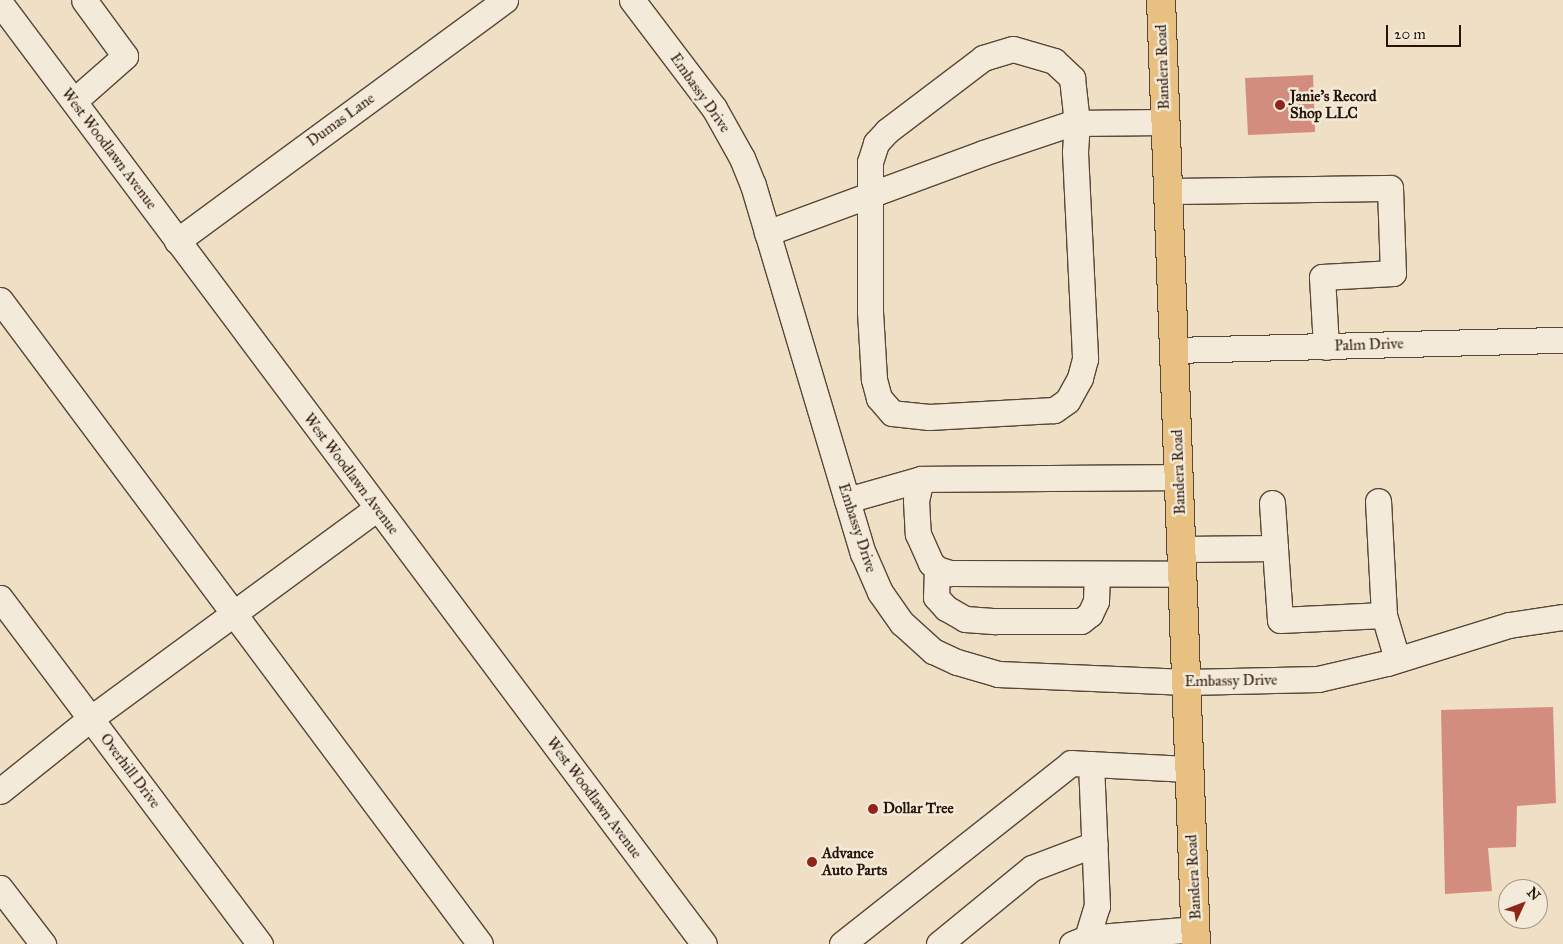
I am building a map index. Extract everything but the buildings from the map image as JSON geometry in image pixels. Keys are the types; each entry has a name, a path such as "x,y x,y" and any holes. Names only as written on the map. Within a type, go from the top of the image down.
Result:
{"main road":[{"name":"Bandera Road","path":"1161,0 1196,937"}],"street":[{"path":"74,101 125,56 84,0"},
{"name":"Dumas Lane","path":"177,241 505,0"},
{"name":"Embassy Drive","path":"632,0 714,108 742,158 767,233 863,553 880,592 902,622 933,651 957,662 998,674 1187,682 1318,679 1397,659 1509,625 1563,616"},
{"name":"West Woodlawn Avenue","path":"0,4 704,944"},
{"path":"1013,49 1054,61 1072,78 1077,123 1075,152 1085,359 1080,378 1067,401 1054,410 929,417 892,413 880,398 874,379 870,312 872,194 870,162 876,143 887,131 983,58 1013,49"},
{"path":"767,233 983,153 1077,123 1165,122"},
{"path":"1168,191 1390,188 1393,273 1322,277 1326,346"},
{"path":"0,300 480,944"},
{"name":"Palm Drive","path":"1174,350 1563,340"},
{"path":"847,500 921,479 1179,477"},
{"path":"921,479 916,500 918,534 931,563 937,570 950,572 1097,574 1275,548"},
{"path":"1378,501 1384,616 1397,659"},
{"path":"1272,503 1280,620 1384,616"},
{"path":"0,791 90,719 377,508"},
{"path":"937,570 936,597 946,608 966,619 996,622 1081,621 1090,614 1096,601 1097,574"},
{"name":"Overhill Drive","path":"0,598 260,944"},
{"path":"842,944 1071,763 1190,769"},
{"path":"1091,764 1097,906 1082,942 1196,937"},
{"path":"939,944 1032,868 1095,844"},
{"path":"0,888 43,944"}],"place":[{"name":"Janie's Record Shop LLC","path":"1280,105"},
{"name":"Dollar Tree","path":"873,809"},
{"name":"Advance Auto Parts","path":"812,862"}]}
